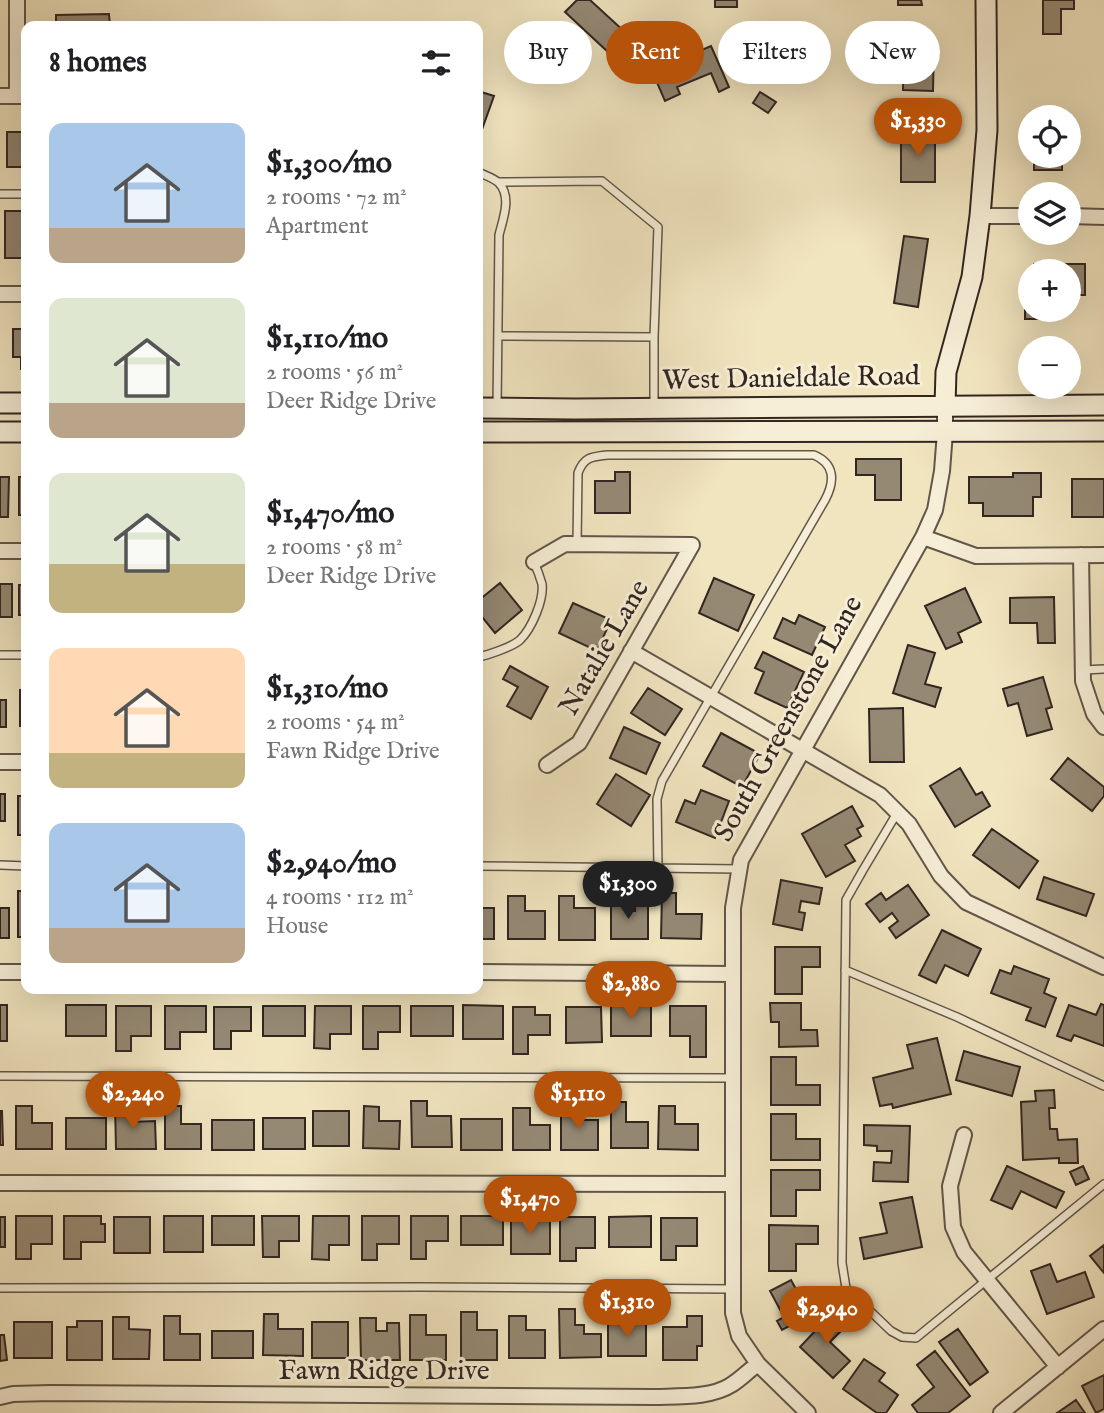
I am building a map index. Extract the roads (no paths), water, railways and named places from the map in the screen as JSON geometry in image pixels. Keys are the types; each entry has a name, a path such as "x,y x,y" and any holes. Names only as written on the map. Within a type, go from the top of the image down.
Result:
{"main road":[{"path":"944,405 946,372 972,277 980,216 987,130 986,0"},
{"path":"0,403 21,403"},
{"name":"West Danieldale Road","path":"485,408 575,410 1104,405"},
{"path":"653,432 654,409"},
{"path":"0,432 21,432"},
{"name":"West Danieldale Road","path":"483,432 1104,432"}],"street":[{"path":"0,96 21,96 17,0"},
{"path":"980,216 1018,216"},
{"path":"1081,216 1104,217"},
{"path":"0,294 21,294"},
{"name":"South Greenstone Lane","path":"808,1413 758,1364 740,1336 733,1313 733,908 741,860 923,537 935,510 942,471 944,405"},
{"path":"923,537 976,556 1104,555"},
{"path":"534,562 565,544 578,544"},
{"name":"Natalie Lane","path":"547,765 579,743 692,545 578,544"},
{"path":"0,551 21,551"},
{"path":"1081,555 1083,681 1094,714 1104,727"},
{"path":"631,651 880,794 909,824 941,876 966,902 1104,967"},
{"path":"0,762 21,762"},
{"path":"0,972 21,972"},
{"path":"483,972 732,974"},
{"path":"964,1135 950,1186 953,1227 964,1252 1058,1367"},
{"path":"0,1183 732,1184"},
{"path":"1001,1413 1104,1329"},
{"name":"Fawn Ridge Drive","path":"0,1397 50,1393 692,1396 731,1385 758,1364"}],"lane":[{"path":"483,174 498,182 601,181 657,227 654,409"},
{"path":"485,408 498,336 499,235 505,211 505,193 498,182"},
{"path":"0,194 21,194"},
{"path":"498,336 654,337"},
{"path":"578,544 578,473 581,464 590,457 607,454 814,455 823,459 830,468 830,490 662,781 657,799 658,868"},
{"path":"483,656 519,641 542,603 542,584 534,562"},
{"path":"0,655 21,655"},
{"path":"1083,670 1104,669"},
{"path":"898,812 846,900 842,1263 846,1288 891,1331 902,1337 916,1338 1104,1184"},
{"path":"0,865 21,866"},
{"path":"483,866 739,869"},
{"path":"845,970 957,1017 1104,1086"},
{"path":"0,1076 732,1078"},
{"path":"0,1288 732,1289"}]}
